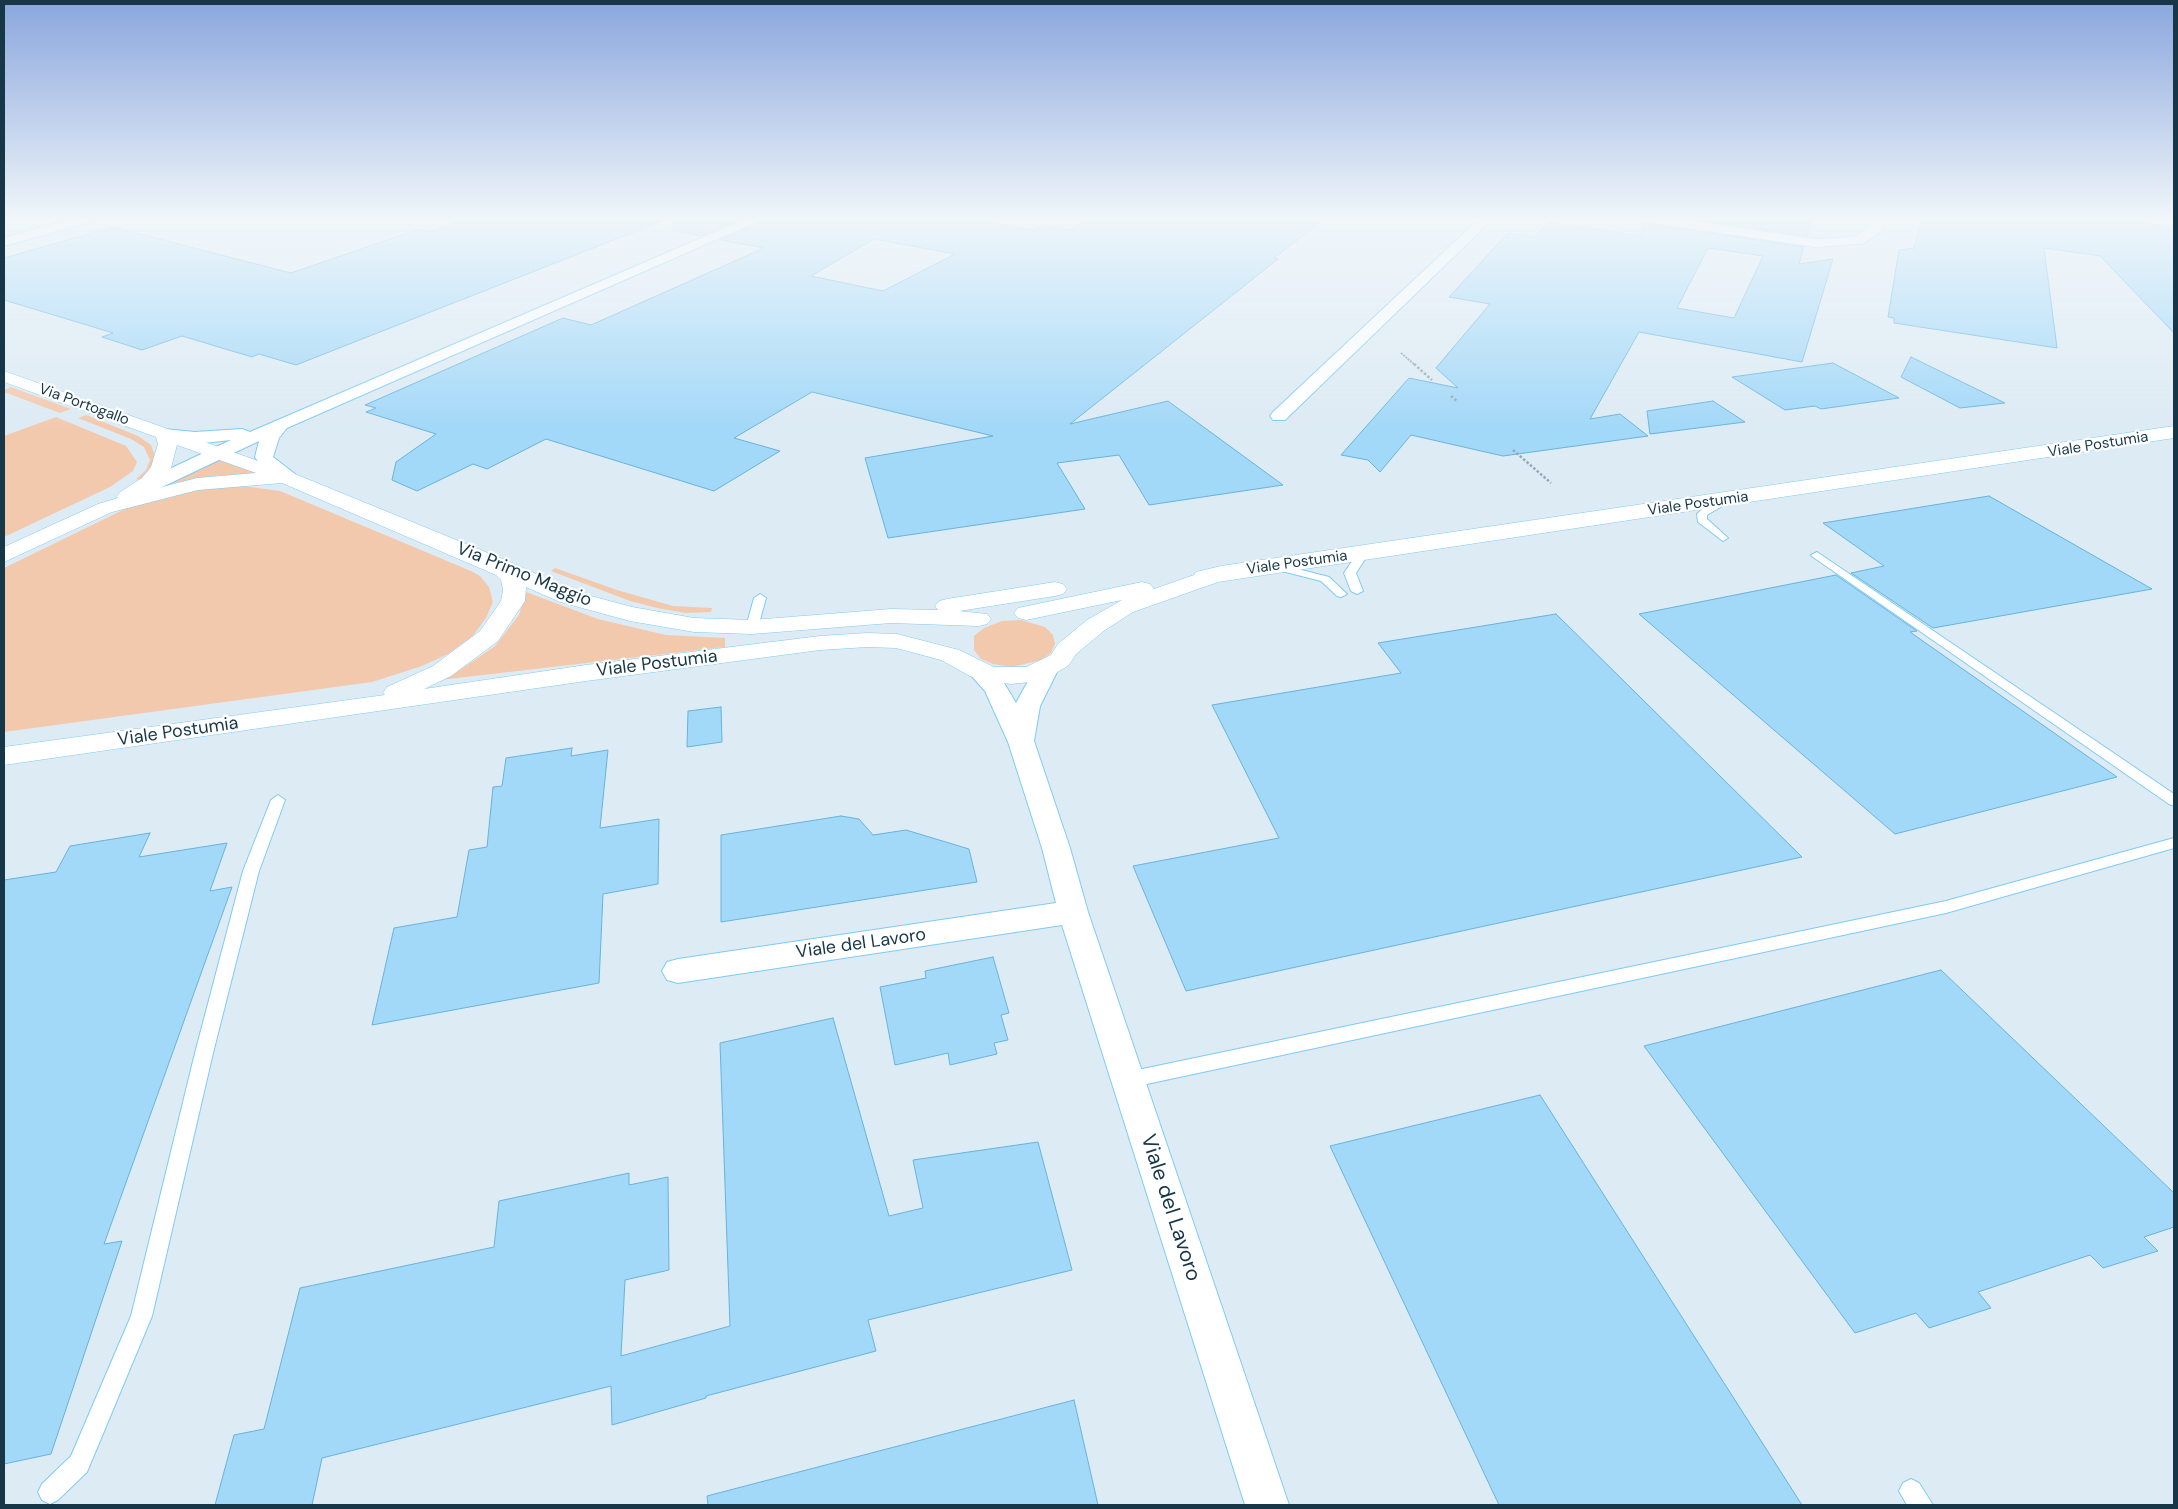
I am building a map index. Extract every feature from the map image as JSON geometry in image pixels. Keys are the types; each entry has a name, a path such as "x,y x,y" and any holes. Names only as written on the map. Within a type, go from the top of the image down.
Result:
{"main road":[{"name":"Via Portogallo","path":"4,376 288,478"},
{"name":"Viale Postumia","path":"970,665 956,651 956,642 960,633 968,625 994,614 1026,613 1221,574 1272,566 2174,432"},
{"path":"105,508 136,492 161,468 168,444 164,434"},
{"name":"Via Primo Maggio","path":"4,555 105,508 197,484 288,478 568,596 630,614 694,625 752,627 891,616"},
{"name":"Viale Postumia","path":"352,708 384,698 442,671 489,636 513,601 515,590 512,579 502,568"},
{"name":"Viale Postumia","path":"891,616 957,604 1159,574 1221,574"},
{"name":"Viale Postumia","path":"4,756 352,708 586,673 820,643 866,640 897,641 970,665 1011,676 1030,674 1060,660 1067,649 1096,625 1125,606 1221,574"},
{"name":"Viale Postumia","path":"1026,613 1042,616 1059,626 1067,639 1067,649"},
{"name":"Viale Postumia","path":"891,616 979,619"}],"street":[{"path":"136,492 281,424 598,287"},
{"path":"1279,416 1415,287"},
{"path":"164,434 211,438 281,424"},
{"name":"Via Primo Maggio","path":"281,424 270,438 265,448 264,457 272,466 288,478"},
{"name":"Viale del Lavoro","path":"970,665 995,688 1007,708 1021,742 1056,848 1073,912 1266,1505"},
{"name":"Viale del Lavoro","path":"1021,742 1026,706 1046,668"},
{"name":"Viale del Lavoro","path":"678,971 1073,912"}],"lane":[{"path":"1724,500 1710,507 1702,514 1702,520 1724,538"},
{"path":"1357,590 1350,573 1363,553"},
{"path":"1817,555 2174,801"},
{"path":"1272,566 1325,580 1341,594"},
{"path":"752,627 760,598"},
{"path":"50,1492 79,1464 140,1316 204,1053 251,871 278,800"},
{"path":"1128,1080 1946,907 2174,843"}],"path":[{"path":"1401,353 1432,380"},
{"path":"1450,396 1458,402"},
{"path":"1513,450 1551,483"}],"shaded area":[{"path":"11,387 71,409 60,413 4,392 4,390"},
{"path":"86,415 138,436 151,445 156,459 150,470 140,480 136,479 146,470 150,460 144,447 131,439 78,418"},
{"path":"56,417 126,446 137,462 133,471 110,487 4,537 4,436"},
{"path":"221,458 257,473 213,476 164,485"},
{"path":"235,485 280,491 471,571 480,576 489,587 493,602 486,618 472,637 448,654 422,666 372,682 4,732 4,568 129,507 195,490"},
{"path":"555,568 617,590 673,606 712,608 711,612 686,613 630,601 551,571"},
{"path":"526,592 598,619 666,635 725,638 725,647 440,680 469,664 495,646 519,615"},
{"path":"1021,620 1045,627 1053,635 1055,644 1051,653 1041,660 1012,667 993,664 981,659 974,650 974,636 984,628 1002,621"}],"building":[{"path":"4,287 493,287 296,365 259,354 252,357 182,336 142,350 102,337 113,333 4,300"},
{"path":"675,287 866,287 883,291 890,287 1242,287 1070,424 1168,401 1283,485 1149,505 1119,455 1057,463 1085,509 888,538 865,458 993,436 812,392 734,438 780,451 714,491 546,439 487,469 473,464 417,491 392,480 396,462 436,434 366,412 376,408 365,405 563,318 591,325"},
{"path":"1458,287 1688,287 1677,308 1734,318 1748,287 1824,287 1802,362 1639,332 1590,419 1620,414 1648,436 1503,456 1411,435 1380,472 1368,460 1341,455 1409,378 1458,388 1436,368 1490,304 1449,297"},
{"path":"1893,287 2049,287 2057,348 1894,323 1894,318 1888,317"},
{"path":"2130,287 2174,287 2174,333"},
{"path":"1911,357 2005,403 1960,408 1901,377"},
{"path":"1833,363 1899,398 1821,409 1815,406 1785,410 1732,377"},
{"path":"1713,401 1745,422 1650,434 1647,411"},
{"path":"1989,496 2152,589 1933,628 1851,573 1884,566 1823,523"},
{"path":"1836,575 1917,631 1910,632 2117,777 1895,834 1639,614"},
{"path":"1556,614 1802,857 1186,991 1133,866 1279,838 1212,705 1401,673 1378,643"},
{"path":"721,707 722,742 687,747 688,711"},
{"path":"572,748 571,756 608,750 600,828 659,819 658,884 603,894 599,983 372,1025 394,928 457,917 469,850 487,847 493,787 502,786 506,758"},
{"path":"841,816 859,819 873,835 906,830 969,849 977,882 721,922 721,835"},
{"path":"150,833 139,857 227,843 210,891 232,887 104,1244 122,1241 51,1454 4,1464 4,880 56,872 70,846"},
{"path":"993,957 1009,1013 1001,1015 1008,1040 994,1043 997,1054 950,1065 948,1053 895,1065 880,987 926,978 925,971"},
{"path":"1941,970 2174,1193 2174,1227 2144,1237 2158,1251 2103,1268 2090,1255 1978,1292 1991,1308 1929,1328 1916,1313 1855,1333 1644,1046"},
{"path":"833,1018 889,1216 923,1208 913,1160 1038,1142 1072,1270 868,1320 876,1351 706,1396 706,1398 612,1425 611,1386 322,1458 312,1505 215,1505 234,1435 264,1429 300,1288 494,1247 499,1201 629,1173 629,1185 668,1177 669,1270 625,1280 621,1356 730,1326 720,1043"},
{"path":"1540,1095 1802,1505 1499,1505 1330,1146"},
{"path":"1074,1400 1098,1505 708,1505 707,1496"}]}
